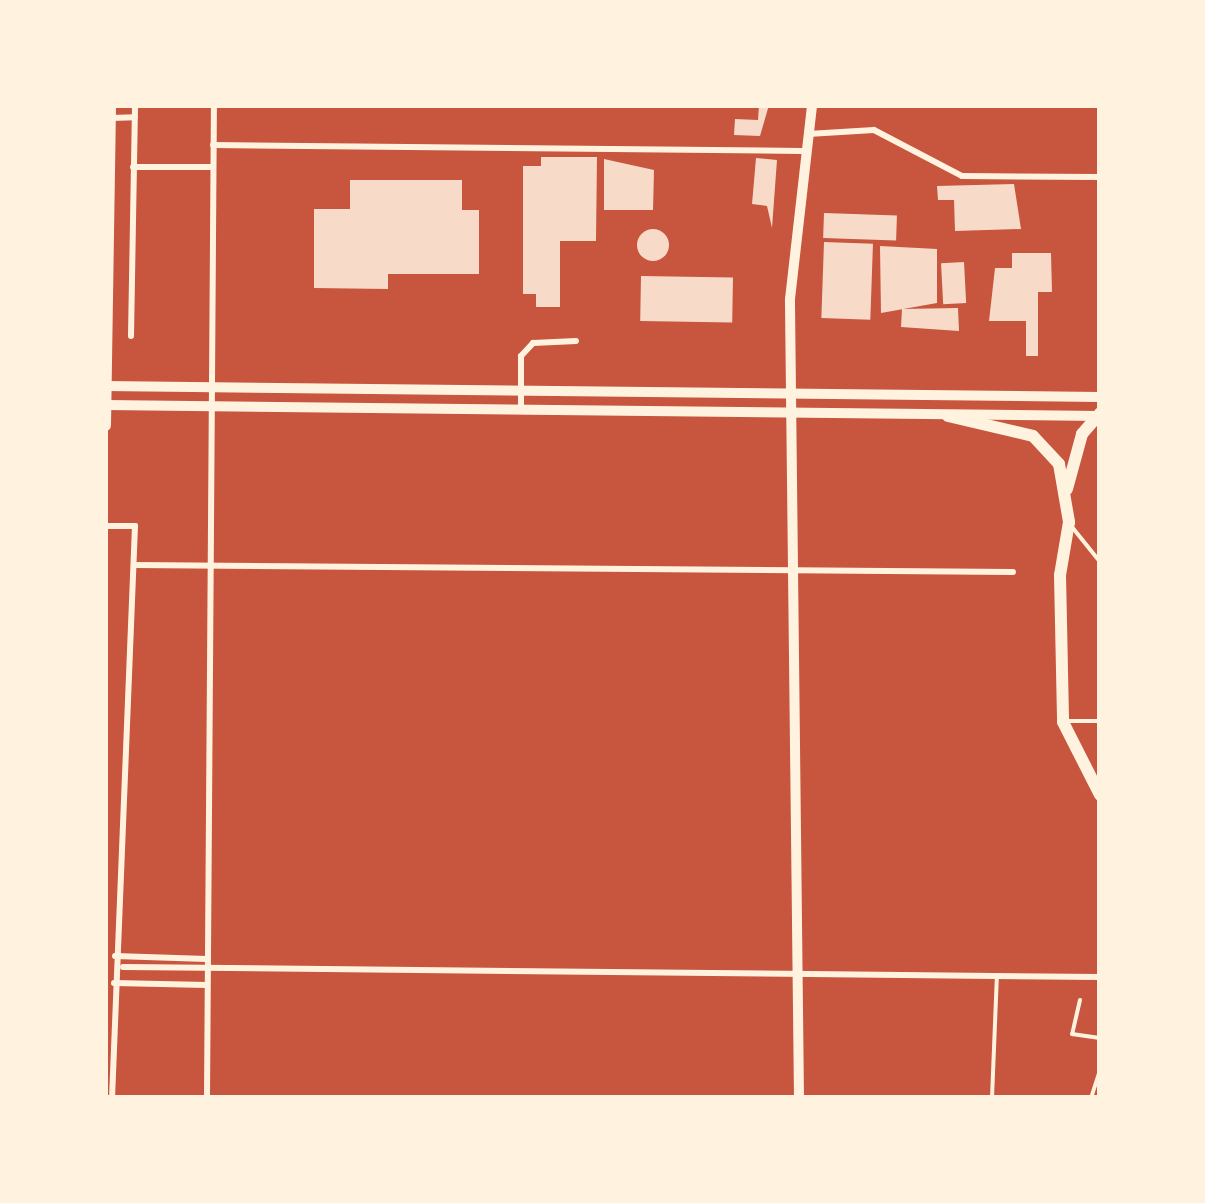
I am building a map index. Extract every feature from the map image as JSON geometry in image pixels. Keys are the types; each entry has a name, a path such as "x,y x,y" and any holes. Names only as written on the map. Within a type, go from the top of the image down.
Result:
{"highway":[{"path":"105,425 110,112"},
{"path":"1098,415 1067,489 1069,522 1060,575 1063,722 1100,795"},
{"path":"948,416 1033,436 1067,489"}],"main road":[{"path":"799,1098 798,570 790,260 812,105"},
{"path":"106,386 1100,396"},
{"path":"105,405 1098,415"}],"street":[{"path":"131,336 135,105"},
{"path":"206,1098 214,105"},
{"path":"110,112 135,117"},
{"path":"806,134 874,130 962,176 1100,177"},
{"path":"213,144 803,151"},
{"path":"133,168 213,167"},
{"path":"521,409 520,356 533,343 576,341"},
{"path":"105,526 135,526 112,1098"},
{"path":"134,565 1012,572"},
{"path":"115,956 207,963 1100,977"},
{"path":"123,967 207,963"},
{"path":"114,983 207,986"}],"lane":[{"path":"1069,522 1100,562"},
{"path":"1063,722 1100,721"},
{"path":"992,1098 997,976"},
{"path":"1080,1000 1072,1034 1100,1038"},
{"path":"1091,1098 1100,1071"}],"building":[{"path":"759,105 769,105 760,136 734,135 735,119 758,120"},
{"path":"541,157 597,157 596,241 560,241 560,307 536,307 536,294 523,294 523,166 541,166"},
{"path":"756,158 777,160 772,228 767,206 752,204"},
{"path":"604,159 654,170 653,210 604,210"},
{"path":"350,180 462,180 462,210 479,210 479,274 388,274 388,289 314,288 314,209 350,209"},
{"path":"1014,184 1021,229 955,231 954,200 938,200 937,186"},
{"path":"824,213 897,216 896,241 823,238"},
{"path":"653,229 664,234 669,245 664,256 653,261 642,256 637,245 642,234"},
{"path":"824,242 873,244 870,320 821,318"},
{"path":"880,246 937,249 937,303 881,313"},
{"path":"1012,253 1051,253 1052,292 1038,292 1038,356 1026,356 1026,321 989,321 995,268 1012,268"},
{"path":"964,262 966,303 943,304 941,263"},
{"path":"641,276 733,278 732,323 640,321"},
{"path":"958,308 959,331 901,327 902,309"}]}
